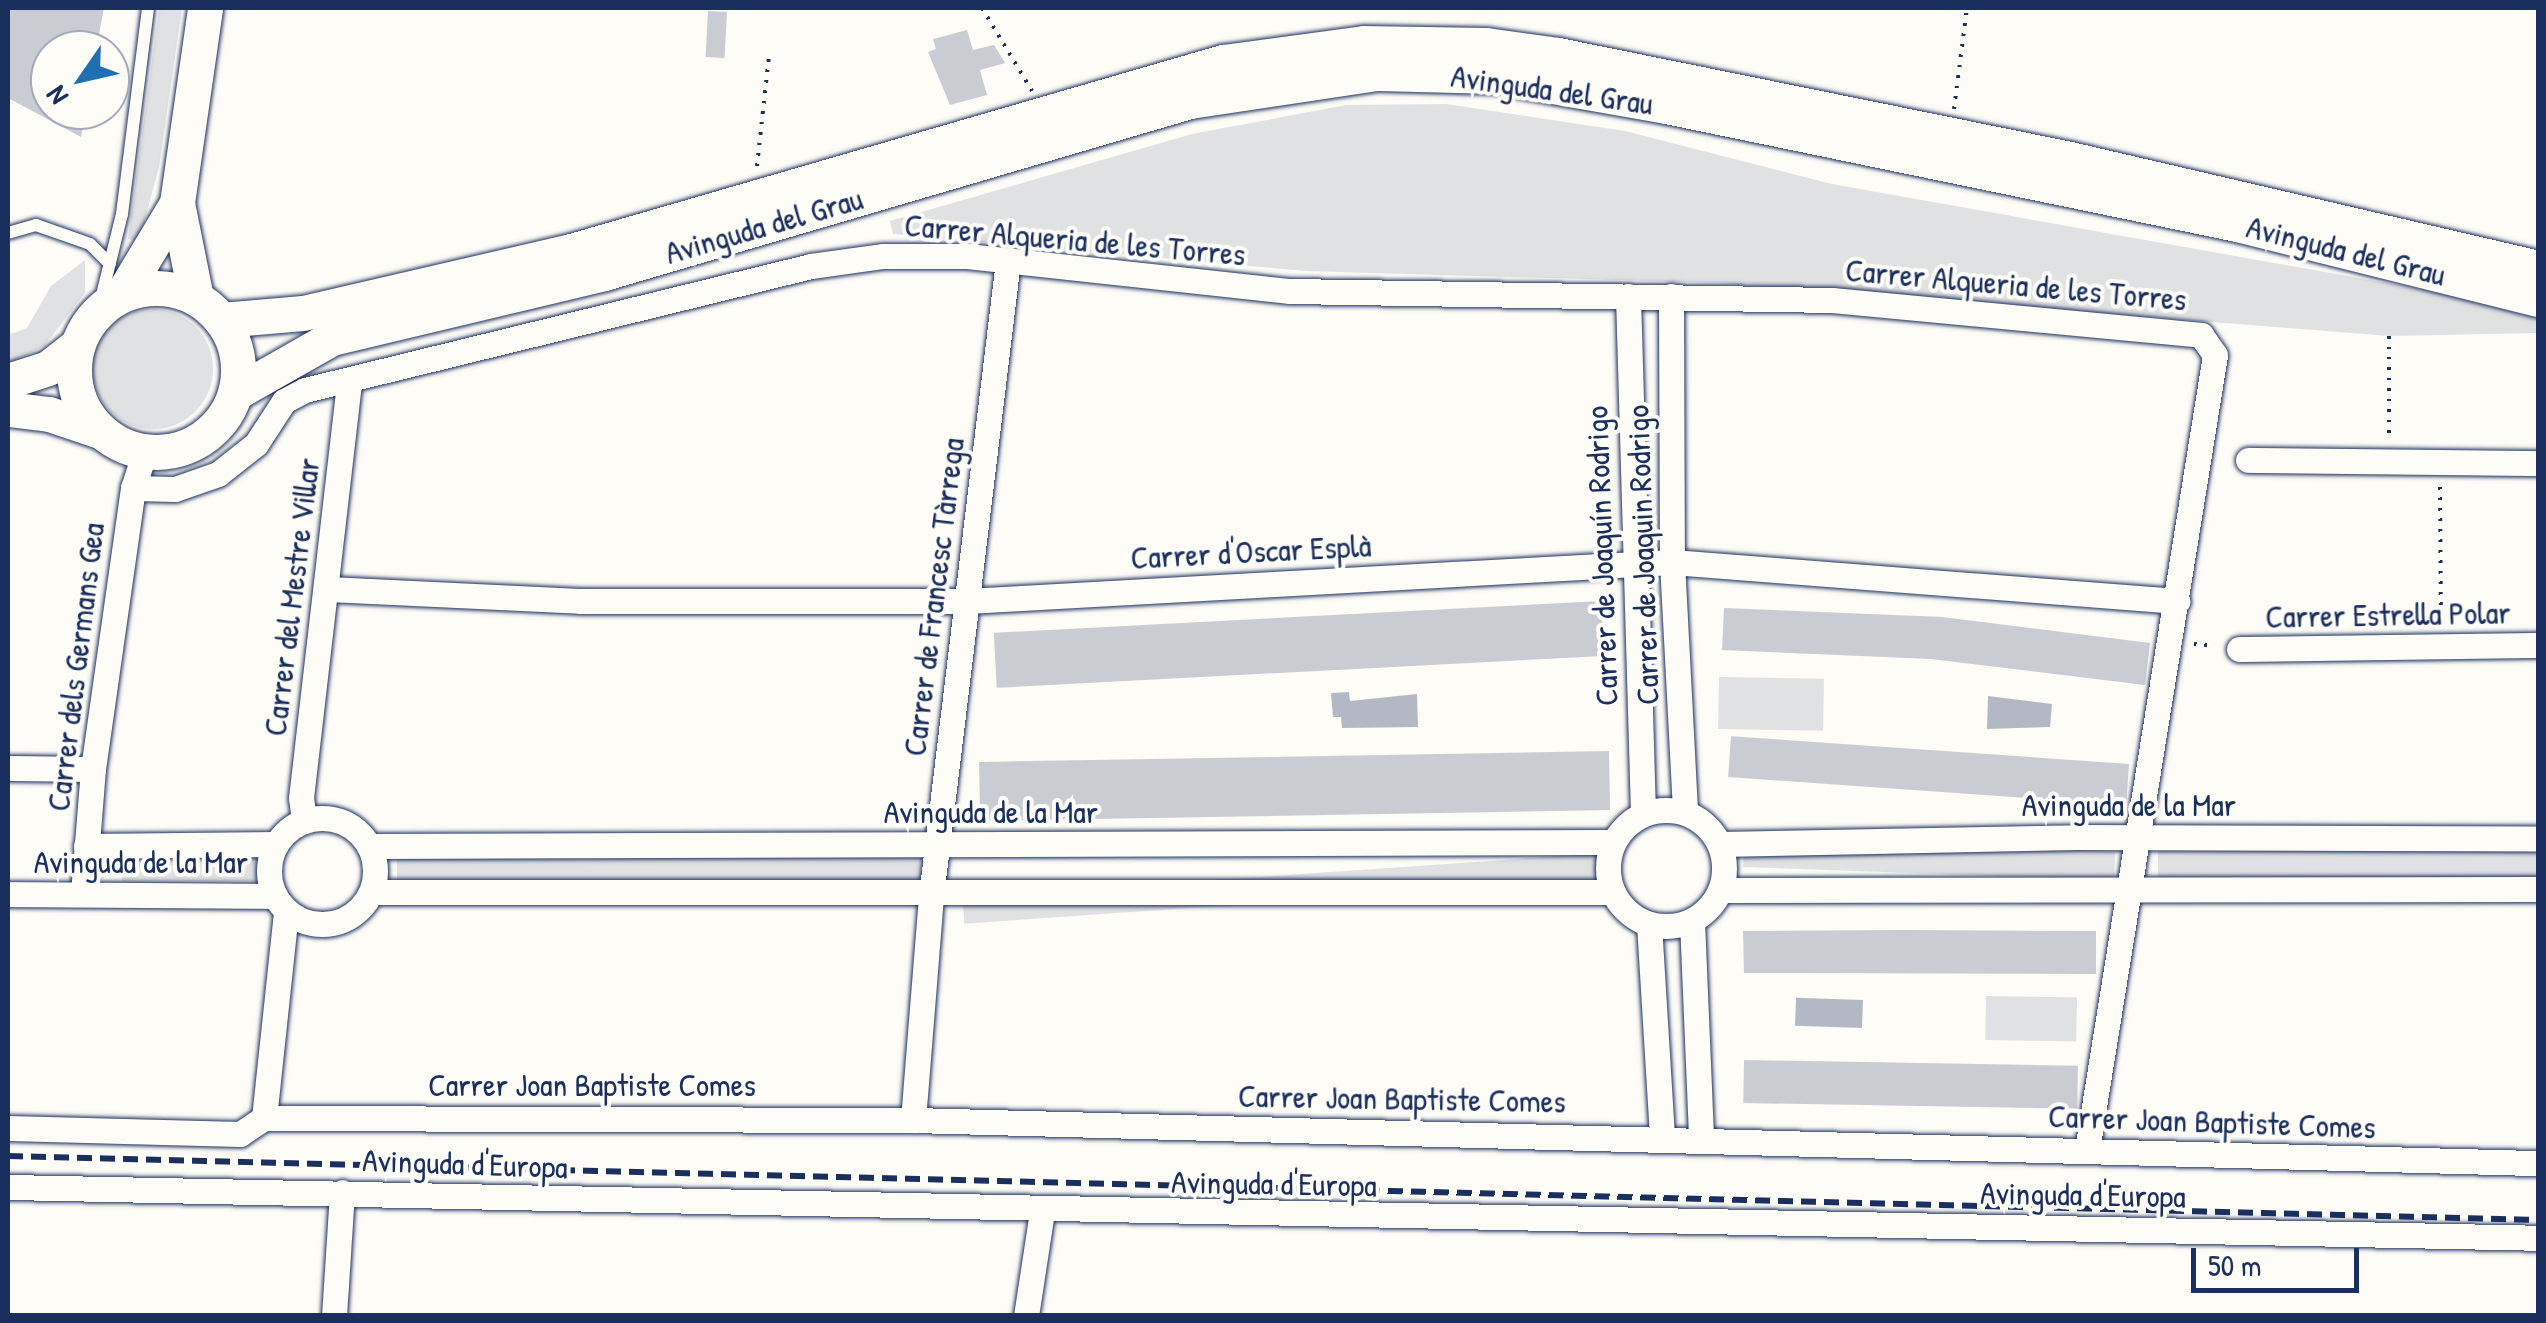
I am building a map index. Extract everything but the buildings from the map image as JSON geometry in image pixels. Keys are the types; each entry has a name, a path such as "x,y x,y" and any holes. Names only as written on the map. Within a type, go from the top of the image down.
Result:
{"main road":[{"path":"8,409 49,414 145,452 180,448 210,432 235,394 234,343 208,309 177,203 206,8"},
{"name":"Avinguda del Grau","path":"208,309 303,313 572,251 1044,112 1266,54 1414,42 1558,55 1950,133 2538,268"},
{"name":"Avinguda del Grau","path":"235,394 332,338 604,273 1190,102 1377,74 1496,76 1666,106 2254,228 2538,299"},
{"path":"8,381 48,368 77,344 110,290 177,203"},
{"path":"110,290 152,288 208,309"},
{"path":"77,344 76,391 100,431"}],"street":[{"name":"Carrer Alqueria de les Torres","path":"350,380 811,266 883,256 1008,261 1290,292 1670,296 1929,307 2200,334 2215,354 2132,890 2087,1150"},
{"name":"Carrer de Francesc Tàrrega","path":"913,1120 931,896 1008,261"},
{"name":"Carrer de Joaquín Rodrigo","path":"1628,296 1632,562 1643,814"},
{"name":"Carrer de Joaquin Rodrigo","path":"1670,296 1672,562 1686,813"},
{"path":"133,488 176,489 218,474 256,444 290,397 350,380"},
{"name":"Carrer del Mestre Villar","path":"304,821 301,798 350,380"},
{"name":"Carrer dels Germans Gea","path":"83,893 93,770 133,488 145,452"},
{"path":"2248,460 2538,463"},
{"name":"Carrer d'Oscar Esplà","path":"328,589 580,602 966,600 1672,562 2177,601"},
{"name":"Carrer Estrella Polar","path":"2239,649 2538,646"},
{"path":"8,768 93,770"},
{"path":"1649,924 1692,920 1720,890 1719,844 1686,813 1643,814 1614,842 1608,864 1612,892 1649,924 1662,1138"},
{"path":"264,1118 280,904 268,870 276,844 304,821 348,824 369,846 376,869 372,892 336,924 280,904"},
{"name":"Avinguda de la Mar","path":"1719,844 2140,836 2538,839"},
{"name":"Avinguda de la Mar","path":"369,846 1614,842"},
{"name":"Avinguda de la Mar","path":"86,846 276,844"},
{"path":"1720,890 2538,888"},
{"path":"372,892 931,896 1612,892"},
{"name":"Avinguda de la Mar","path":"8,894 83,893 280,904"},
{"path":"1692,920 1701,1138"},
{"name":"Carrer Joan Baptiste Comes","path":"8,1128 240,1134 264,1118 913,1120 2538,1163"},
{"name":"Avinguda d'Europa","path":"8,1188 342,1192 1042,1212 2538,1238"},
{"path":"334,1316 342,1192"},
{"path":"1026,1316 1042,1212"}],"lane":[{"path":"110,290 148,8"},
{"path":"8,234 36,225 90,244 110,290"}],"path":[{"path":"982,8 1044,112"},
{"path":"1950,133 1966,8"},
{"path":"753,197 769,56"},
{"path":"2389,336 2389,462"},
{"path":"2440,462 2441,646"},
{"path":"2170,642 2239,649"}],"shaded area":[{"path":"159,8 182,8 159,167 139,241 128,239"},
{"path":"1446,104 1625,131 1832,184 2538,313 2538,333 2389,336 1719,283 1306,271 893,234 890,221 1192,134 1346,105"},
{"path":"85,260 85,293 45,345 8,365 8,335 27,328 51,286"},
{"path":"153,309 176,314 195,327 208,346 213,369 208,392 195,411 176,424 153,429 130,424 111,411 98,392 93,369 98,346 111,327 130,314"},
{"path":"1719,677 1824,679 1823,731 1718,729"},
{"path":"1349,692 1350,701 1417,694 1418,727 1342,728 1341,717 1333,717 1331,693"},
{"path":"1988,696 2052,704 2050,727 1987,729"},
{"path":"1744,839 2115,852 2114,880 1743,867"},
{"path":"2158,851 2538,851 2538,879 2158,879"},
{"path":"397,852 921,852 921,883 397,883"},
{"path":"1603,853 1605,879 964,924 963,898"},
{"path":"122,854 258,854 258,881 122,881"},
{"path":"1986,996 2077,998 2076,1042 1985,1040"},
{"path":"1796,998 1863,1000 1862,1028 1795,1026"}],"railway":[{"path":"8,1156 2538,1220"}]}
